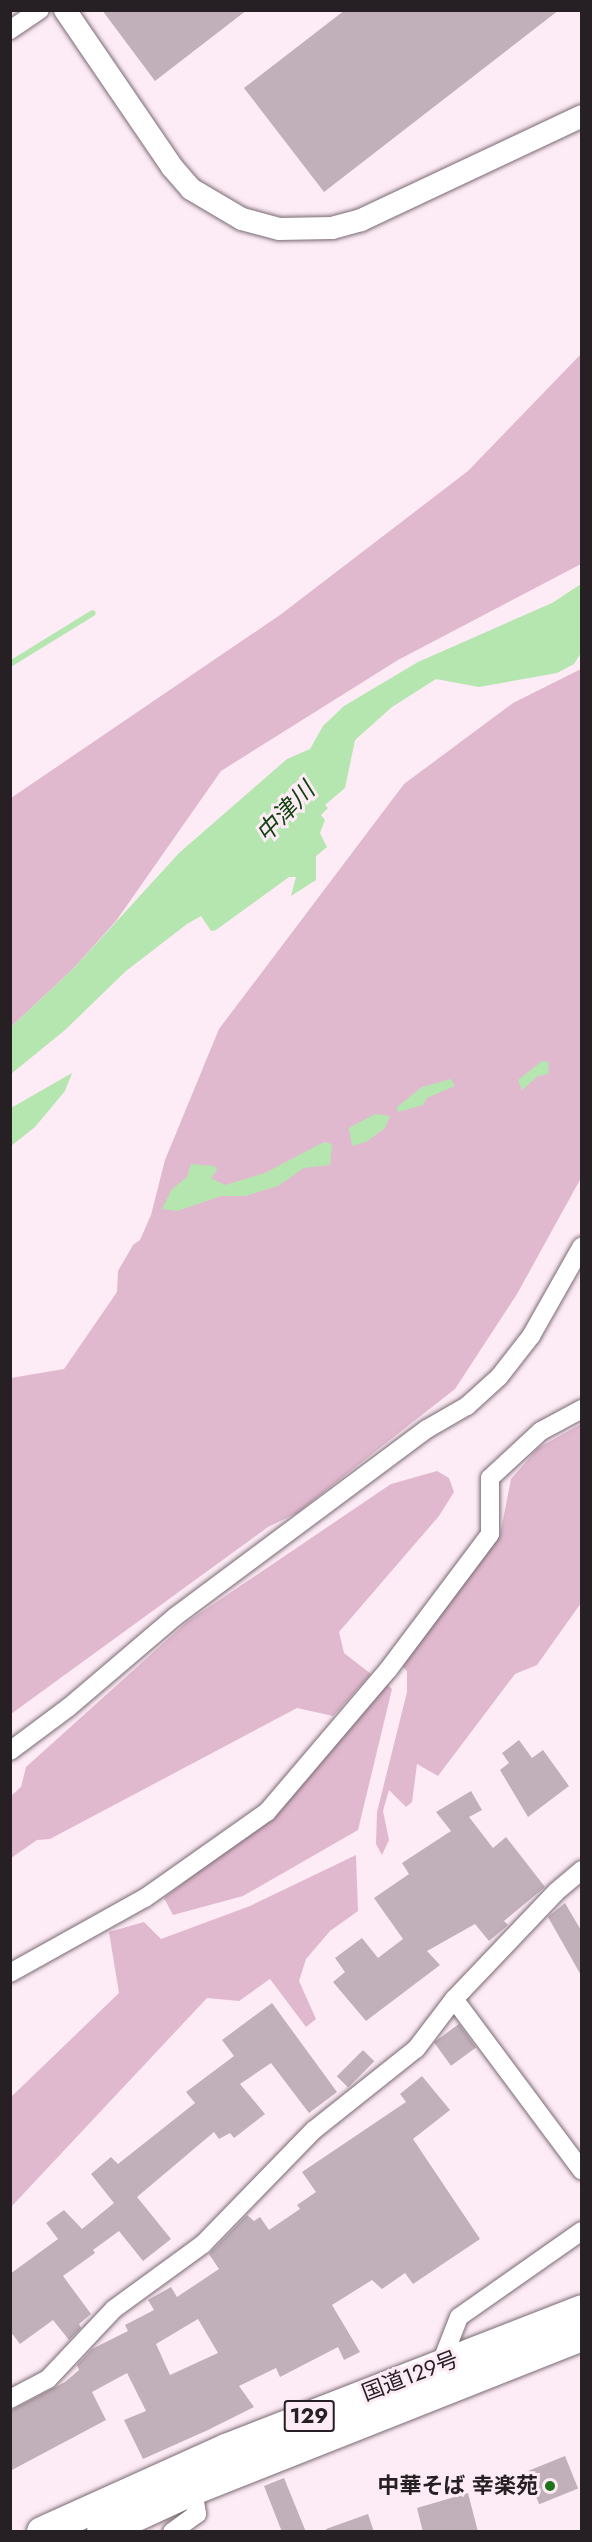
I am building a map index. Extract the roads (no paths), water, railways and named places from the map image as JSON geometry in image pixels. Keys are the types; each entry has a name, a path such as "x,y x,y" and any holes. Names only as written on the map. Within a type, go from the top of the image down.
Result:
{"highway":[{"name":"国道129号","path":"42,2532 175,2470 441,2363 582,2310"},
{"name":"国道129号","path":"102,2532 194,2490 582,2336"}],"street":[{"path":"10,30 40,10"},
{"path":"65,10 172,167 191,189 233,215 279,229 332,228 361,219 582,116"},
{"path":"10,1750 69,1707 176,1616 418,1436 467,1406 499,1377 531,1336 582,1246"},
{"path":"10,1973 145,1898 267,1812 388,1670 490,1534 490,1478 541,1431 582,1409"},
{"path":"10,2399 48,2379 114,2309 203,2244 314,2130 416,2049 454,1999 556,1892 582,1870"},
{"path":"454,1999 582,2171"},
{"path":"441,2363 459,2317 582,2230"},
{"path":"171,2532 197,2514 194,2490"}],"water":[{"name":"中津川","path":"581,584 581,653 574,664 557,673 479,687 436,679 392,707 355,740 345,788 325,805 328,808 321,815 325,820 320,833 327,847 316,856 316,880 291,896 296,877 289,877 216,930 211,931 201,916 187,924 126,971 65,1030 11,1074 11,1027 74,968 179,853 287,759 310,749 323,726 344,706 418,662 552,603"},
{"path":"542,1061 549,1062 548,1074 538,1076 522,1090 518,1080"},
{"path":"72,1073 65,1091 35,1127 11,1146 11,1108"},
{"path":"451,1079 455,1086 427,1098 423,1105 398,1112 397,1107 422,1087"},
{"path":"375,1114 390,1116 385,1128 366,1142 352,1146 349,1128"},
{"path":"324,1142 332,1144 330,1165 304,1168 278,1186 245,1196 221,1196 177,1211 162,1209 172,1189 187,1177 191,1164 215,1166 217,1170 211,1178 225,1185 265,1173"}],"waterway":[{"path":"10,664 93,613"}],"place":[{"name":"中華そば 幸楽苑","path":"550,2486"}]}
